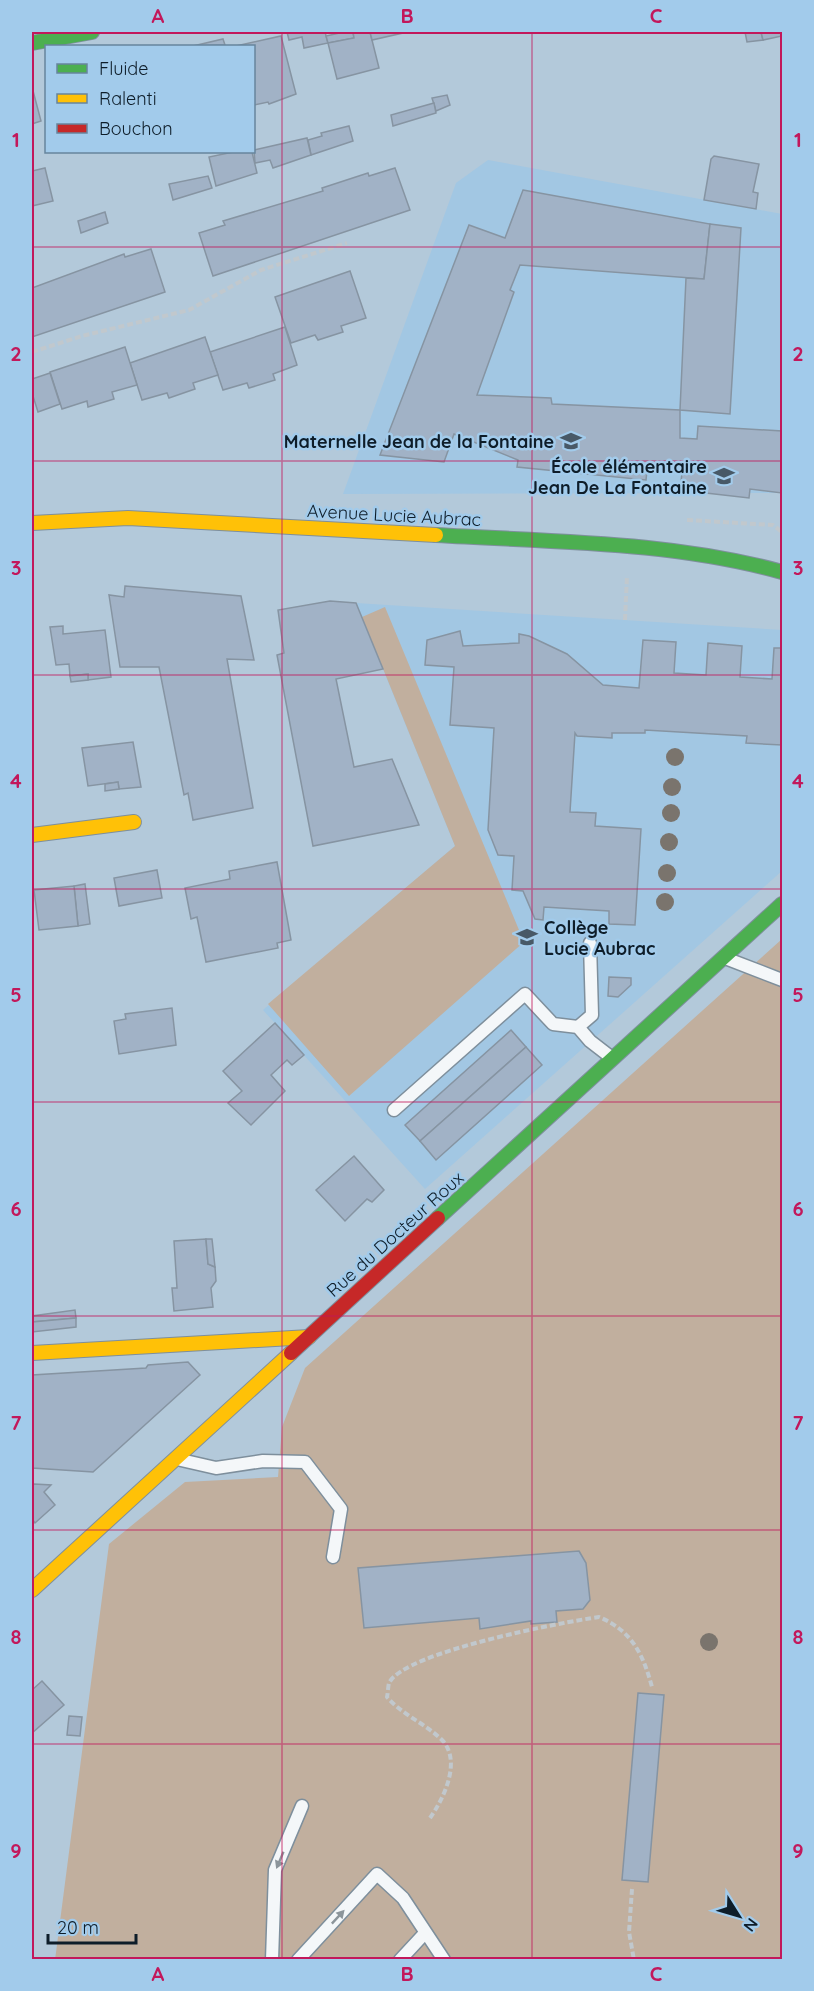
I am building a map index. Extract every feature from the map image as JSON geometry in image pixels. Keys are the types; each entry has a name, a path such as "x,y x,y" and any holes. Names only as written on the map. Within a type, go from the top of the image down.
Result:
{"street":[{"path":"32,43 48,37 71,37 92,32"},
{"name":"Avenue Lucie Aubrac","path":"32,523 128,518 604,545 753,564 783,572"},
{"name":"Avenue Lucie Aubrac","path":"753,564 783,559"},
{"path":"32,835 134,822"},
{"name":"Rue du Docteur Roux","path":"32,1590 783,904"},
{"path":"32,1353 309,1337"}],"lane":[{"path":"394,1110 525,994 553,1024 578,1026 592,1015 590,943"},
{"path":"723,958 783,980"},
{"path":"578,1026 590,1041 613,1059"},
{"path":"174,1459 216,1468 263,1461 305,1462 341,1509 333,1557"},
{"path":"272,1959 275,1870 302,1806"},
{"path":"298,1959 377,1874 403,1898 425,1934 444,1959"},
{"path":"400,1959 425,1934"}],"path":[{"path":"32,351 82,336 189,310 261,270 347,243"},
{"path":"625,620 627,572"},
{"path":"430,1818 445,1796 451,1764 444,1742 398,1710 387,1697 389,1682 403,1670 477,1640 599,1617 615,1623 633,1640 644,1657 652,1687"},
{"path":"632,1889 629,1932 634,1959"}],"shaded area":[{"path":"488,160 782,214 782,493 343,494 456,183"},
{"name":"Collège Lucie Aubrac","path":"356,603 782,630 782,871 425,1189 263,1010 455,846"},
{"path":"385,607 524,942 349,1096 268,1004 455,846 362,617"},
{"path":"782,939 782,1959 55,1960 109,1544 185,1482 278,1477 282,1427 305,1368"}],"building":[{"path":"287,32 325,32 328,43 304,48 302,37 289,40"},
{"path":"353,32 354,38 328,43 326,36"},
{"path":"353,32 370,32 379,68 337,79 328,43 354,38"},
{"path":"370,32 402,32 403,33 372,40"},
{"path":"745,32 761,32 763,40 747,42"},
{"path":"761,32 782,32 782,36 763,40"},
{"path":"281,36 296,94 269,104 268,102 255,105 255,45 240,45"},
{"path":"223,39 225,45 197,45"},
{"path":"32,87 41,121 32,124"},
{"path":"447,95 450,105 436,111 432,98"},
{"path":"434,103 436,113 393,126 391,115"},
{"path":"349,126 353,141 311,155 308,140 322,136 321,133"},
{"path":"307,138 311,155 273,168 270,160 255,163 255,150"},
{"path":"228,153 252,153 257,173 216,186 209,157"},
{"path":"714,156 759,164 753,192 758,193 756,209 704,200 711,159"},
{"path":"45,168 53,201 32,206 32,171"},
{"path":"395,168 410,210 213,276 199,233 225,225 223,221 323,191 322,188 368,173 369,176"},
{"path":"208,176 212,188 173,200 169,184"},
{"path":"523,190 710,224 704,279 520,265 510,290 514,292 477,395 551,398 552,404 680,410 680,438 697,439 698,426 782,431 782,493 750,489 749,498 680,490 682,473 647,470 646,480 517,467 518,460 454,434 444,462 380,455 469,225 505,238"},
{"path":"105,212 108,223 81,233 78,221"},
{"path":"710,224 741,228 730,414 680,410 686,278 704,279"},
{"path":"151,249 165,292 32,337 32,288 124,254 125,257"},
{"path":"350,271 366,318 341,326 343,332 318,340 315,335 291,343 275,297"},
{"path":"285,327 297,365 273,374 275,380 249,388 247,383 223,390 210,352"},
{"path":"205,337 218,375 193,383 195,389 169,398 167,393 142,400 130,363"},
{"path":"125,347 137,385 112,392 114,399 88,407 87,401 62,409 50,372"},
{"path":"50,373 60,404 38,412 32,393 32,379"},
{"path":"125,586 241,596 254,660 227,659 253,808 193,820 188,793 184,795 159,667 120,667 109,595 124,597"},
{"path":"330,601 356,603 383,669 336,679 354,767 392,759 419,825 313,846 277,655 284,653 278,610"},
{"path":"63,626 63,634 105,630 111,677 88,680 88,674 70,676 69,664 56,665 50,627"},
{"path":"460,631 463,646 519,643 519,634 529,636 567,654 603,685 639,688 643,640 676,642 674,673 706,675 708,643 742,646 740,677 772,679 774,648 782,648 782,745 746,743 747,736 645,730 645,733 612,733 612,738 577,736 575,733 570,812 596,813 595,826 641,829 635,925 609,924 609,911 544,907 543,920 535,919 523,891 512,890 514,856 498,855 488,830 494,728 450,725 454,667 425,665 427,640"},
{"path":"88,674 88,680 71,682 70,676"},
{"path":"133,742 141,787 119,789 118,782 88,786 82,748"},
{"path":"118,782 119,789 105,791 105,784"},
{"path":"277,862 291,940 277,943 278,948 206,962 197,917 191,919 185,888 230,879 229,871"},
{"path":"157,870 162,898 119,906 114,878"},
{"path":"85,884 90,924 78,926 74,886"},
{"path":"74,886 78,926 39,930 34,890"},
{"path":"609,977 631,978 631,985 618,997 608,996"},
{"path":"172,1008 176,1045 119,1054 114,1021 126,1019 125,1014"},
{"path":"275,1023 304,1055 292,1065 287,1060 271,1075 285,1091 251,1125 228,1103 242,1091 223,1071"},
{"path":"511,1030 526,1047 420,1141 405,1125"},
{"path":"526,1047 542,1065 436,1160 420,1141"},
{"path":"354,1156 384,1190 372,1202 367,1199 345,1221 316,1190"},
{"path":"206,1239 208,1264 215,1267 216,1281 211,1288 213,1307 174,1311 172,1288 177,1288 174,1241"},
{"path":"206,1239 212,1239 215,1267 208,1264"},
{"path":"75,1310 76,1318 32,1322 32,1316"},
{"path":"76,1318 76,1327 32,1332 32,1322"},
{"path":"188,1362 200,1375 93,1472 32,1468 32,1375 146,1368 148,1365"},
{"path":"34,1484 51,1485 44,1492 55,1505 35,1523 32,1519 32,1487"},
{"path":"579,1551 586,1563 590,1600 583,1609 556,1611 557,1622 531,1624 531,1621 480,1629 479,1618 364,1628 358,1568"},
{"path":"42,1681 64,1705 32,1733 32,1690"},
{"path":"638,1693 664,1695 648,1882 622,1880"},
{"path":"69,1716 82,1717 80,1736 67,1735"}],"traffic: fast":[{"path":"32,43 92,32"},
{"path":"436,535 654,549 697,554 782,572"},
{"path":"438,1218 782,904"}],"traffic: slow":[{"path":"32,523 128,518 436,535"},
{"path":"32,835 134,822"},
{"path":"32,1353 309,1337"},
{"path":"32,1590 291,1353"}],"traffic: jam":[{"path":"291,1353 438,1218"}],"place":[{"name":"Maternelle Jean de la Fontaine","path":"571,441"},
{"name":"École élémentaire Jean De La Fontaine","path":"724,476"},
{"name":"Collège Lucie Aubrac","path":"527,937"}]}
